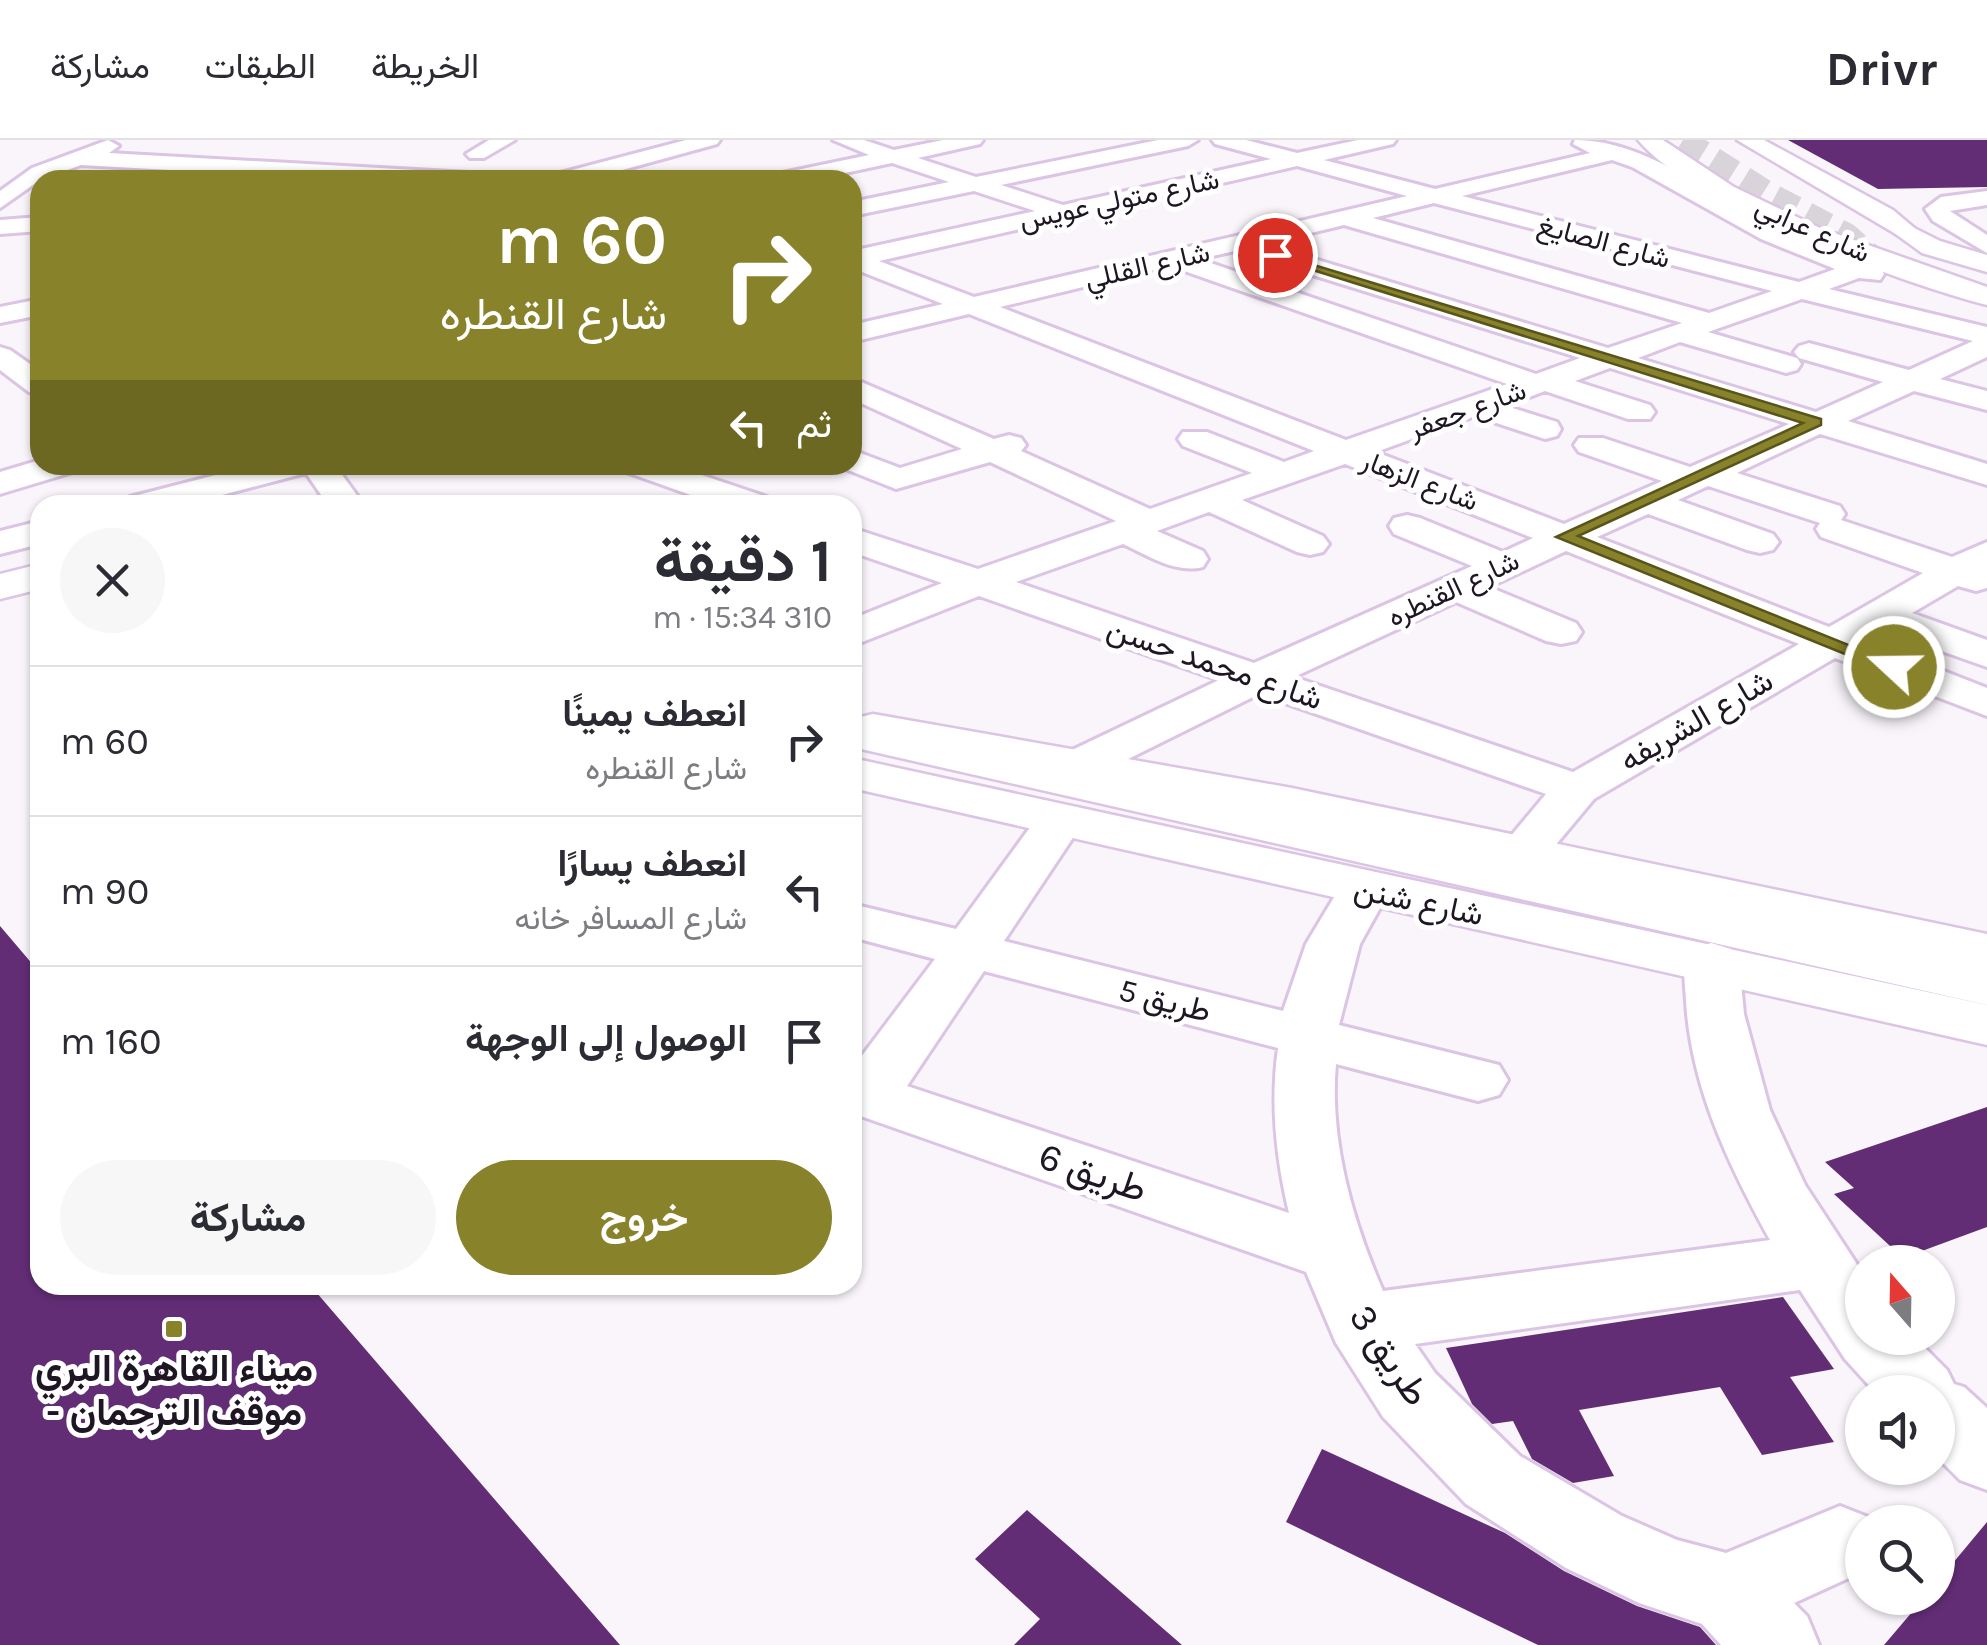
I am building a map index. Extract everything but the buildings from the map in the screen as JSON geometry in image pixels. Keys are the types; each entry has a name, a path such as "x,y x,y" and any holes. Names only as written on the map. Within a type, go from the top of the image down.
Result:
{"main road":[{"name":"شارع عرابي","path":"1650,140 1696,172 1784,221 1987,296"},
{"path":"1748,140 1884,215 1931,247 1987,264"},
{"path":"1906,232 1987,249"},
{"path":"1918,273 1987,280"},
{"path":"0,567 30,573"},
{"path":"0,586 30,578"},
{"path":"862,726 1085,762 1525,848 1987,952"},
{"path":"862,736 1987,986"},
{"name":"شارع شنن","path":"862,776 1987,1025"}],"street":[{"path":"43,170 67,155 126,151 181,140"},
{"path":"477,154 505,140"},
{"path":"595,170 710,140"},
{"path":"843,140 1098,224"},
{"path":"828,170 973,140"},
{"path":"862,207 1188,140"},
{"name":"شارع الصايغ","path":"1222,140 1442,208 1538,224 1799,290 1979,346"},
{"path":"942,146 1027,172"},
{"path":"178,164 284,147"},
{"path":"126,151 195,170"},
{"name":"شارع متولي عويس","path":"862,257 1062,212 1146,187 1188,200 1296,160 1328,153 1383,152"},
{"path":"1512,152 1616,153 1640,162 1770,234 1857,270 1987,313"},
{"path":"1391,220 1442,208 1568,153"},
{"path":"392,170 426,154"},
{"path":"208,170 228,156 319,170"},
{"path":"541,170 566,156"},
{"path":"612,165 625,170"},
{"path":"1453,166 1506,180"},
{"path":"0,201 30,178"},
{"path":"1146,187 1188,200"},
{"path":"1987,198 1949,202 1937,209 1987,249"},
{"name":"شارع القللي","path":"862,332 1119,271 1172,252 1240,244 1341,206 1391,220"},
{"path":"0,212 30,210"},
{"path":"1391,220 1450,248 1570,282 1694,328 1797,358 1987,400"},
{"path":"1230,306 1538,224"},
{"path":"0,227 30,225"},
{"path":"899,226 991,250"},
{"path":"1510,265 1598,239"},
{"path":"0,244 30,242"},
{"path":"1240,244 1987,475"},
{"path":"1172,252 1336,316 1639,412"},
{"path":"1354,350 1658,255"},
{"name":"شارع الزهار","path":"862,262 1987,703"},
{"name":"شارع جعفر","path":"862,630 979,582 1857,270"},
{"path":"1119,271 1165,288"},
{"path":"1685,282 1722,271"},
{"path":"1400,294 1444,279"},
{"path":"1036,291 1075,305"},
{"path":"1762,304 1979,346"},
{"path":"0,315 30,310"},
{"path":"1307,323 1336,316"},
{"path":"1526,332 1569,317"},
{"path":"1000,350 1052,336"},
{"name":"شارع القنطره","path":"1085,762 1259,677 1979,346"},
{"path":"0,356 30,378"},
{"path":"1404,372 1453,356"},
{"path":"862,398 1064,482 1188,559"},
{"path":"1476,406 1546,429"},
{"path":"862,464 902,478 992,450 1029,425 959,435"},
{"path":"1716,428 1766,444"},
{"path":"1196,440 1284,474"},
{"path":"0,445 30,457"},
{"path":"1591,445 1976,569"},
{"path":"1064,482 1107,469"},
{"path":"0,484 30,473"},
{"path":"181,495 257,475"},
{"path":"667,475 725,495"},
{"path":"1457,494 1499,477"},
{"path":"1210,500 1310,544"},
{"path":"1644,500 1760,542"},
{"path":"862,539 914,517"},
{"path":"1407,526 1503,565"},
{"path":"0,543 30,535"},
{"name":"شارع محمد حسن","path":"862,542 1577,789"},
{"name":"شارع الشريفه","path":"1525,848 1577,789 1879,615 1976,569"},
{"path":"1455,587 1561,632"},
{"path":"1879,615 1987,654"},
{"path":"862,1090 969,950 1059,820"},
{"name":"طريق 3","path":"1364,890 1333,944 1312,1007 1304,1079 1310,1161 1333,1254 1360,1323 1409,1395 1493,1480 1594,1542 1752,1618"},
{"name":"طريق 5","path":"862,923 1478,1080"},
{"path":"1710,961 1712,1009 1722,1062 1742,1121 1772,1185 1845,1302"},
{"name":"طريق 6","path":"862,1094 1333,1254"},
{"path":"1360,1323 1817,1262"},
{"path":"1886,1355 1904,1375"},
{"path":"1955,1426 1987,1456"},
{"path":"1752,1618 1840,1543"}],"tunnel":[{"path":"1683,140 1769,194 1847,235 1871,256"}],"place":[{"name":"ميناء القاهرة البري - موقف الترجمان","path":"174,1329"}],"route":[{"path":"1275,255 1816,422 1564,537 1894,667"}]}
